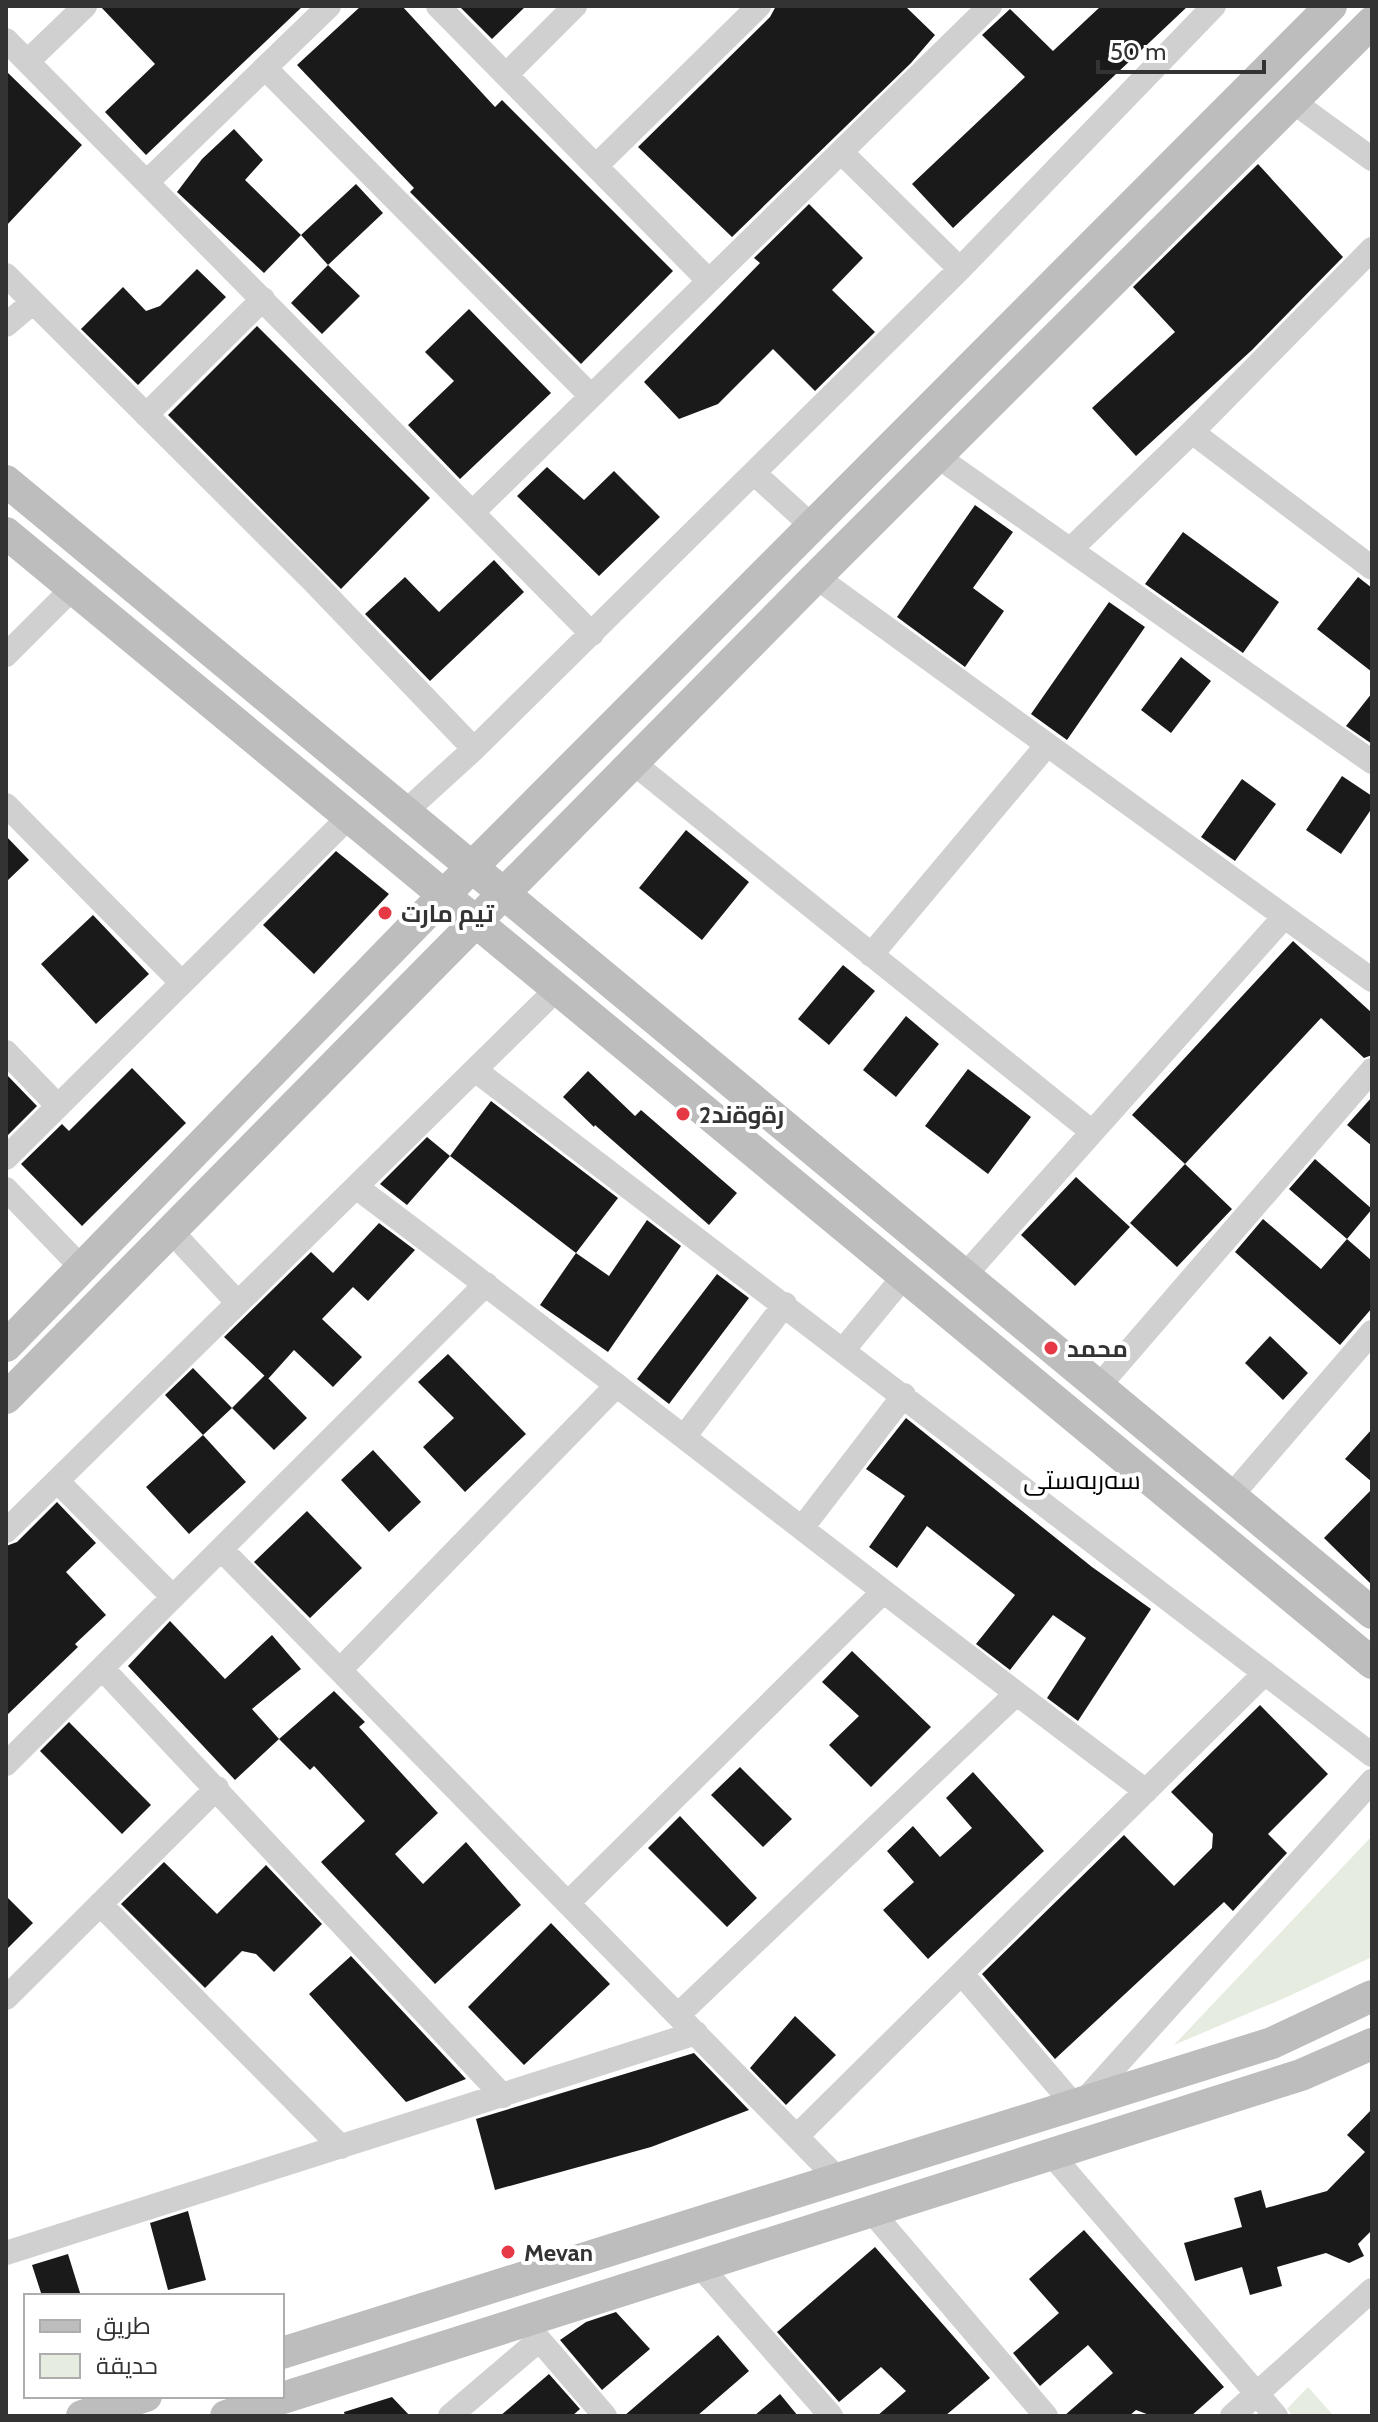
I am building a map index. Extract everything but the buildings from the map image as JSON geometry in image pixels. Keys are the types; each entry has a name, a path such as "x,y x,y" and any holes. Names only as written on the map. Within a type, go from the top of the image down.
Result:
{"street":[{"path":"28,61 85,6"},
{"path":"147,182 329,6"},
{"path":"438,6 709,281"},
{"path":"506,75 575,6"},
{"path":"596,166 759,6"},
{"path":"473,512 990,6"},
{"path":"406,811 592,634 960,269 1214,6"},
{"path":"6,1346 444,895 1331,6"},
{"path":"6,1398 632,762 1372,22"},
{"path":"6,40 592,634"},
{"path":"265,68 591,396"},
{"path":"1292,101 1372,159"},
{"path":"841,152 960,269"},
{"path":"1071,549 1192,432 1372,249"},
{"path":"6,275 312,580 474,749"},
{"path":"146,415 263,299"},
{"path":"6,325 33,302"},
{"path":"972,366 1001,393"},
{"path":"1192,432 1372,568"},
{"path":"937,456 1372,762"},
{"path":"754,473 812,526"},
{"path":"6,481 1372,1613"},
{"path":"6,533 1372,1663"},
{"path":"816,577 1284,917 1368,970"},
{"path":"6,655 73,588"},
{"path":"871,955 1047,745"},
{"path":"632,762 1091,1131"},
{"path":"6,805 182,983"},
{"path":"6,1158 349,817"},
{"path":"965,1275 1284,917"},
{"path":"6,1531 558,988"},
{"path":"6,1052 58,1106"},
{"path":"475,1070 1372,1755"},
{"path":"1099,1386 1372,1070"},
{"path":"356,1187 1146,1791"},
{"path":"6,1189 82,1268"},
{"path":"172,1232 238,1303"},
{"path":"844,1349 905,1275"},
{"path":"6,1764 486,1284"},
{"path":"684,1437 785,1304"},
{"path":"1231,1496 1364,1358 1372,1332"},
{"path":"1019,1370 1045,1341"},
{"path":"340,1670 617,1385"},
{"path":"802,1528 904,1395"},
{"path":"57,1481 173,1597"},
{"path":"221,1549 838,2179"},
{"path":"568,1903 883,1592"},
{"path":"102,1668 503,2096"},
{"path":"797,2136 1265,1673"},
{"path":"678,2015 1016,1694"},
{"path":"1078,2104 1372,1781"},
{"path":"6,1998 217,1788"},
{"path":"100,1904 341,2147"},
{"path":"962,1974 1078,2104"},
{"path":"284,2352 1272,2043 1372,1996"},
{"path":"8,2249 341,2147 696,2033"},
{"path":"226,2416 531,2331 700,2266 1301,2075 1372,2044"},
{"path":"1052,2155 1276,2416"},
{"path":"758,2204 769,2244"},
{"path":"872,2212 1046,2416"},
{"path":"700,2266 831,2416"},
{"path":"1232,2416 1368,2302"},
{"path":"450,2416 531,2331"},
{"path":"531,2331 605,2416"},
{"path":"82,2416 140,2398"}],"green space":[{"path":"1372,1836 1372,1957 1174,2045"},
{"path":"1308,2387 1332,2414 1293,2416 1287,2409"}],"place":[{"name":"تیم مارت","path":"385,913"},
{"name":"رةوةند2","path":"683,1114"},
{"name":"محمد","path":"1051,1348"},
{"name":"Mevan","path":"508,2252"}],"district":[{"name":"سه‌ربه‌ستی","path":"1082,1480"}]}
